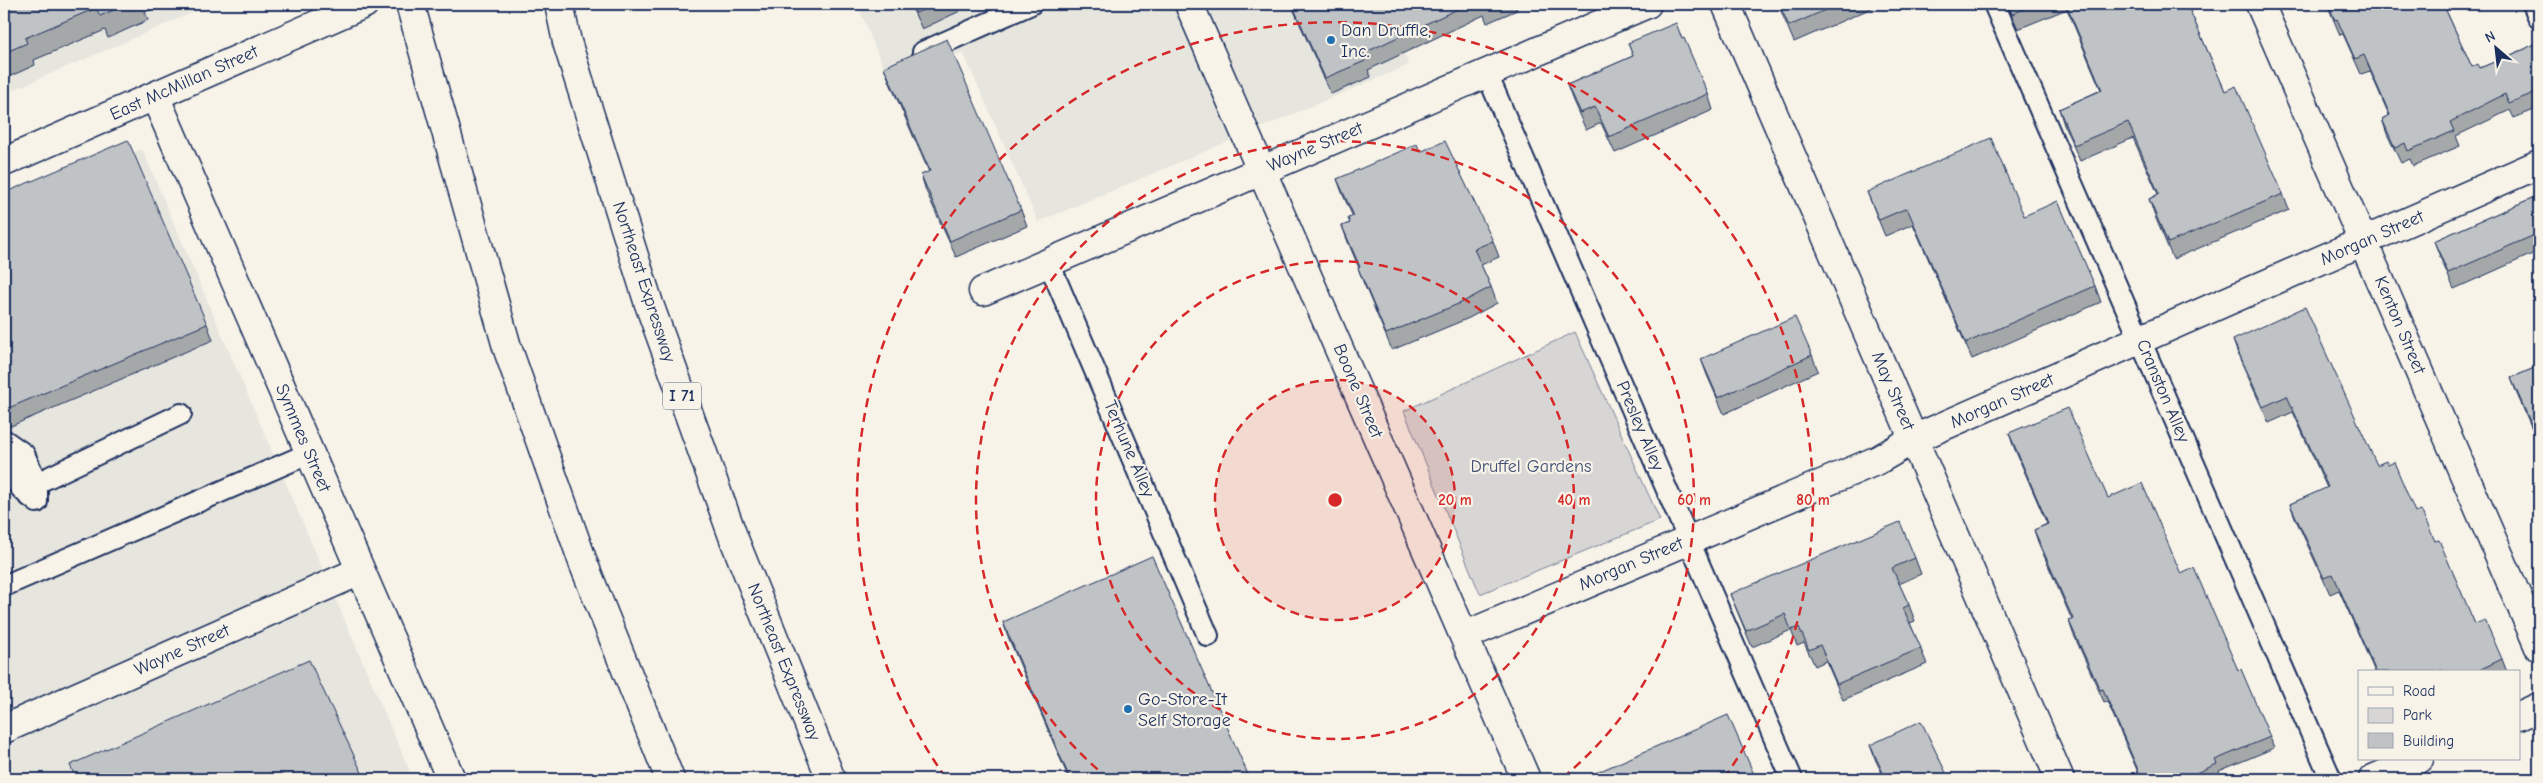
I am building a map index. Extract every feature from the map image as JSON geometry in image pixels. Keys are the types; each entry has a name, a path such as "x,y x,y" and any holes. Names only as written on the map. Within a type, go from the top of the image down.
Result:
{"main road":[{"name":"East McMillan Street","path":"4,162 364,4"},
{"path":"410,4 507,347 584,565 670,779"},
{"name":"Northeast Expressway","path":"559,4 567,42 649,304 734,539 831,779"},
{"name":"Boone Street","path":"1189,4 1526,779"},
{"name":"Wayne Street","path":"983,291 1647,4"},
{"name":"May Street","path":"1726,4 2060,779"},
{"name":"Kenton Street","path":"2260,4 2539,647"},
{"name":"Symmes Street","path":"155,96 451,779"},
{"name":"Morgan Street","path":"1464,636 1878,460 1914,439 2539,164"},
{"name":"Wayne Street","path":"4,729 360,570"},
{"path":"2520,716 2539,707"},
{"path":"2373,779 2417,760"}],"lane":[{"path":"907,59 1031,4"},
{"name":"Cranston Alley","path":"1994,4 2330,779"},
{"path":"2533,4 2539,18"},
{"name":"Presley Alley","path":"1487,74 1792,779"},
{"name":"Terhune Alley","path":"1049,263 1208,636"},
{"path":"6,443 7,462 19,490 36,502 37,483 181,414"},
{"path":"4,586 310,453"}],"shaded area":[{"path":"4,4 212,4 4,94"},
{"path":"857,4 1380,4 1409,65 1038,222 963,52 890,83"},
{"path":"142,149 413,779 4,779 4,208"}],"green space":[{"name":"Druffel Gardens","path":"1575,332 1660,520 1480,594 1404,411"}],"building":[{"path":"4,4 127,4 100,16 96,8 25,38 27,43 4,53"},
{"path":"912,4 936,4 916,13"},
{"path":"1292,4 1468,4 1362,54 1365,61 1325,78"},
{"path":"1779,4 1839,4 1789,26"},
{"path":"2008,4 2036,4 2012,14"},
{"path":"2066,4 2187,4 2225,91 2236,86 2283,194 2168,243 2149,199 2159,194 2128,122 2074,145 2059,109 2102,90"},
{"path":"2328,4 2443,4 2472,67 2478,64 2480,68 2539,41 2539,91 2509,103 2505,94 2450,122 2454,131 2408,151 2405,143 2395,148 2382,119 2390,115 2364,55 2355,59"},
{"path":"1676,23 1708,94 1609,137 1595,107 1580,113 1567,85 1633,56 1628,43"},
{"path":"947,39 1021,210 950,241 921,175 930,171 884,67"},
{"path":"1991,138 2024,216 2058,201 2095,286 1966,343 1907,208 1879,220 1867,192"},
{"path":"128,140 207,324 4,410 4,193"},
{"path":"1445,141 1493,241 1474,249 1491,287 1463,302 1386,334 1342,226 1350,223 1348,218 1354,216 1337,179 1417,144 1420,152"},
{"path":"2539,195 2539,233 2448,273 2434,241"},
{"path":"2305,307 2377,465 2386,461 2388,465 2394,462 2415,512 2421,510 2435,541 2439,540 2475,624 2485,620 2502,659 2481,670 2375,670 2333,574 2324,578 2290,504 2328,487 2287,396 2263,407 2233,340"},
{"path":"1795,317 1812,355 1718,398 1701,359"},
{"path":"2539,366 2539,442 2511,378"},
{"path":"2068,408 2108,498 2142,483 2181,574 2194,568 2238,670 2241,669 2270,737 2215,760 2217,764 2182,779 2142,779 2103,689 2100,690 2069,621 2073,619 2034,530 2048,524 2009,433"},
{"path":"1900,522 1915,558 1892,568 1909,605 1903,608 1921,648 1837,684 1820,645 1809,650 1799,627 1791,630 1785,614 1746,631 1730,594"},
{"name":"Go-Store-It Self Storage","path":"1152,556 1250,779 1070,779 1003,622"},
{"path":"309,660 365,779 76,779 70,765"},
{"path":"1728,715 1756,779 1582,779"},
{"path":"1921,721 1949,779 1886,779 1870,745"}],"place":[{"name":"Dan Druffle, Inc.","path":"1331,40"},
{"name":"Go-Store-It Self Storage","path":"1128,709"}]}
